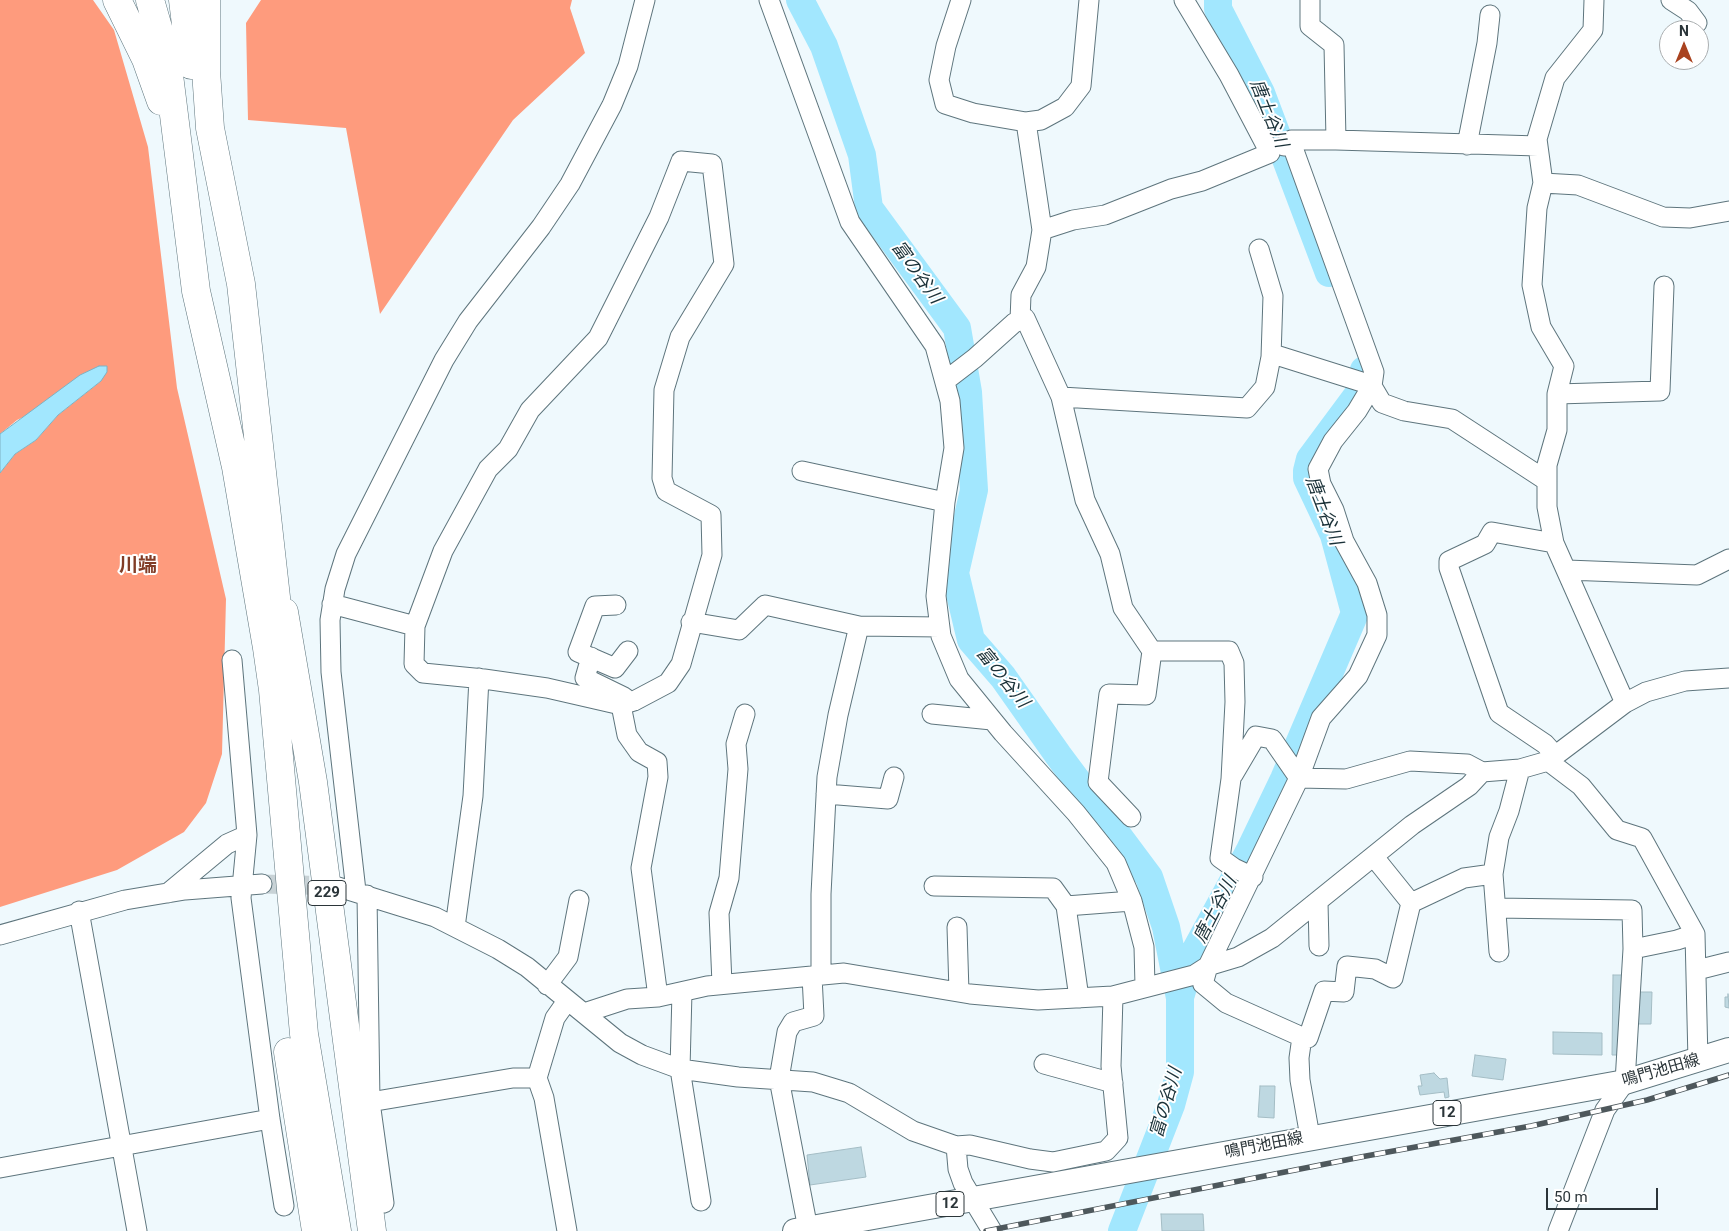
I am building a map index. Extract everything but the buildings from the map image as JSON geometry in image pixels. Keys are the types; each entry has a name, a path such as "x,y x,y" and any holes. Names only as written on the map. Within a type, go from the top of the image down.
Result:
{"highway":[{"path":"116,0 146,59 176,143"},
{"path":"150,0 167,59 196,291 230,439 273,690 310,1032 337,1231"},
{"path":"182,0 192,74 210,128 241,284 273,557 306,933 310,1032 352,1231"},
{"path":"206,0 206,71 210,128"},
{"name":"229","path":"273,557 298,688 313,782 372,1231"},
{"path":"253,575 277,937 286,1040 316,1231"}],"main road":[{"name":"鳴門池田線","path":"802,1230 1162,1166 1310,1137 1625,1082 1729,1050"}],"street":[{"path":"384,1203 370,1102 362,893 331,672 330,620 332,604 346,554 444,360 468,321 541,227 570,184 612,105 628,66 645,0"},
{"path":"769,0 850,222 935,346 945,380 950,401 954,448 945,502 936,596 941,636 959,679 992,720 1076,812 1116,864 1132,901 1144,947 1148,986"},
{"path":"961,0 946,46 939,80 945,104 973,113 1026,122 1040,120 1065,107 1080,86 1089,0"},
{"path":"1184,0 1280,146 1374,372 1364,382 1357,411 1333,440 1318,469 1321,484 1334,510 1344,541 1367,583 1377,615 1377,634 1358,676 1321,718 1293,769 1201,970 1203,984 1226,1003 1308,1038 1324,991 1344,992 1347,966 1376,969 1393,978 1411,903"},
{"path":"1310,0 1310,26 1334,45 1336,140"},
{"path":"1594,0 1593,30 1555,78 1537,139 1543,183 1537,208 1532,285 1541,327 1564,366 1557,394 1557,430 1547,465 1547,507 1554,542 1624,703"},
{"path":"1671,0 1688,10 1696,20"},
{"path":"1466,145 1487,43 1490,15"},
{"path":"1020,320 1021,295 1036,267 1042,230 1026,122"},
{"path":"1042,230 1073,220 1105,215 1171,189 1202,181 1270,154 1292,140 1538,146"},
{"path":"681,161 712,164 724,264 680,337 664,390 662,478 666,491 711,516 712,555 691,622 681,664 668,683 634,702 621,705 547,688 479,678 423,673 414,664 415,626 443,551 488,469 508,449 530,410 598,338 659,217 681,161"},
{"path":"1543,183 1578,185 1663,217 1690,218 1729,212"},
{"path":"1060,397 1247,408 1265,387 1271,357 1273,296 1259,249"},
{"path":"1557,394 1660,391 1664,286"},
{"path":"945,380 975,358 1014,323 1025,318 1060,397 1085,500 1110,554 1123,608 1152,651 1146,695 1109,694 1098,782 1131,816"},
{"path":"1271,357 1276,354 1364,382 1382,403 1404,411 1452,419 1547,481"},
{"path":"802,471 945,502"},
{"path":"1554,542 1492,532 1485,544 1449,561 1449,568 1499,713 1545,744 1551,758 1581,786 1617,830 1642,838 1695,934 1698,1061"},
{"path":"1567,570 1698,575 1729,559"},
{"path":"332,604 415,626"},
{"path":"616,605 595,606 578,652 615,668 628,651"},
{"path":"691,622 739,630 765,605 859,626 940,626"},
{"path":"802,1230 779,1078 787,1032 793,1022 814,1016 826,794 838,714 859,626"},
{"path":"1152,651 1229,651 1234,663 1235,702 1231,779 1220,858 1245,874"},
{"path":"590,657 585,678 624,698 621,705 627,735 639,752 657,762 658,777 640,868 658,997"},
{"path":"232,660 247,835 241,898 270,1119 284,1206"},
{"path":"455,927 473,796 479,678"},
{"path":"1231,779 1256,736 1272,739 1293,769 1346,779 1410,761 1467,764 1482,772 1520,769 1551,758 1624,703 1646,692 1685,681 1729,678"},
{"path":"722,984 719,913 729,878 738,769 736,744 745,714"},
{"path":"932,714 992,720"},
{"path":"1499,952 1493,874 1499,837 1509,811 1520,769"},
{"path":"584,1013 627,999 658,997 722,984 844,974 1015,999 1113,996 1238,957 1272,938 1412,825 1469,786 1482,772"},
{"path":"826,794 888,799 894,777"},
{"path":"168,893 227,844 247,835"},
{"path":"1374,857 1411,903"},
{"path":"1411,903 1464,878 1493,874"},
{"path":"0,935 79,911 168,893 242,884 262,884"},
{"path":"335,886 435,917 455,927 519,963 620,1043 642,1056 680,1069 738,1077 779,1078 813,1082 849,1093 912,1131 956,1146 970,1145 1030,1159 1053,1162 1106,1152 1118,1138 1113,1083 1113,996"},
{"path":"934,886 1053,888 1066,906 1079,998"},
{"path":"547,985 568,957 580,900"},
{"path":"1066,906 1132,901"},
{"path":"1318,902 1318,946"},
{"path":"1496,908 1632,910 1633,949 1625,1082 1605,1110 1558,1231"},
{"path":"79,911 137,1231"},
{"path":"957,927 959,992"},
{"path":"1633,949 1678,940 1695,934"},
{"path":"1697,970 1729,962"},
{"path":"682,992 680,1069 701,1201"},
{"path":"567,1001 555,1018 536,1078 544,1098 567,1231"},
{"path":"1302,1037 1299,1058 1300,1080 1310,1137"},
{"path":"1044,1064 1113,1083"},
{"path":"370,1102 513,1078 536,1078"},
{"path":"0,1168 270,1119"},
{"path":"956,1146 958,1169 973,1200 992,1231"}],"shaded area":[{"path":"0,0 93,0 114,30 148,147 177,388 226,599 222,754 206,803 184,832 117,870 0,907 0,473 15,454 36,440 58,415 101,381 17,420 0,434"},
{"path":"261,0 572,0 570,8 585,53 513,120 380,314 346,128 248,120 246,23"}],"water":[{"path":"99,366 107,366 107,372 101,381 58,415 36,440 15,454 0,473 0,434 80,375"}],"waterway":[{"name":"富の谷川","path":"800,0 824,46 862,155 869,208 957,328 968,392 974,490 955,573 971,640 1003,677 1058,755 1149,877 1166,927 1180,998 1180,1072 1171,1105 1122,1231"},
{"name":"唐土谷川","path":"1218,0 1218,9 1261,93 1329,273"},
{"name":"唐土谷川","path":"1181,994 1192,957 1249,852 1284,779 1355,613 1334,535 1307,478 1307,471 1310,459 1359,393 1364,370"}],"tunnel":[{"path":"262,884 335,886"}],"railway":[{"path":"986,1231 1366,1156 1531,1126 1647,1100 1729,1075"}],"district":[{"name":"川端","path":"138,566"}]}
